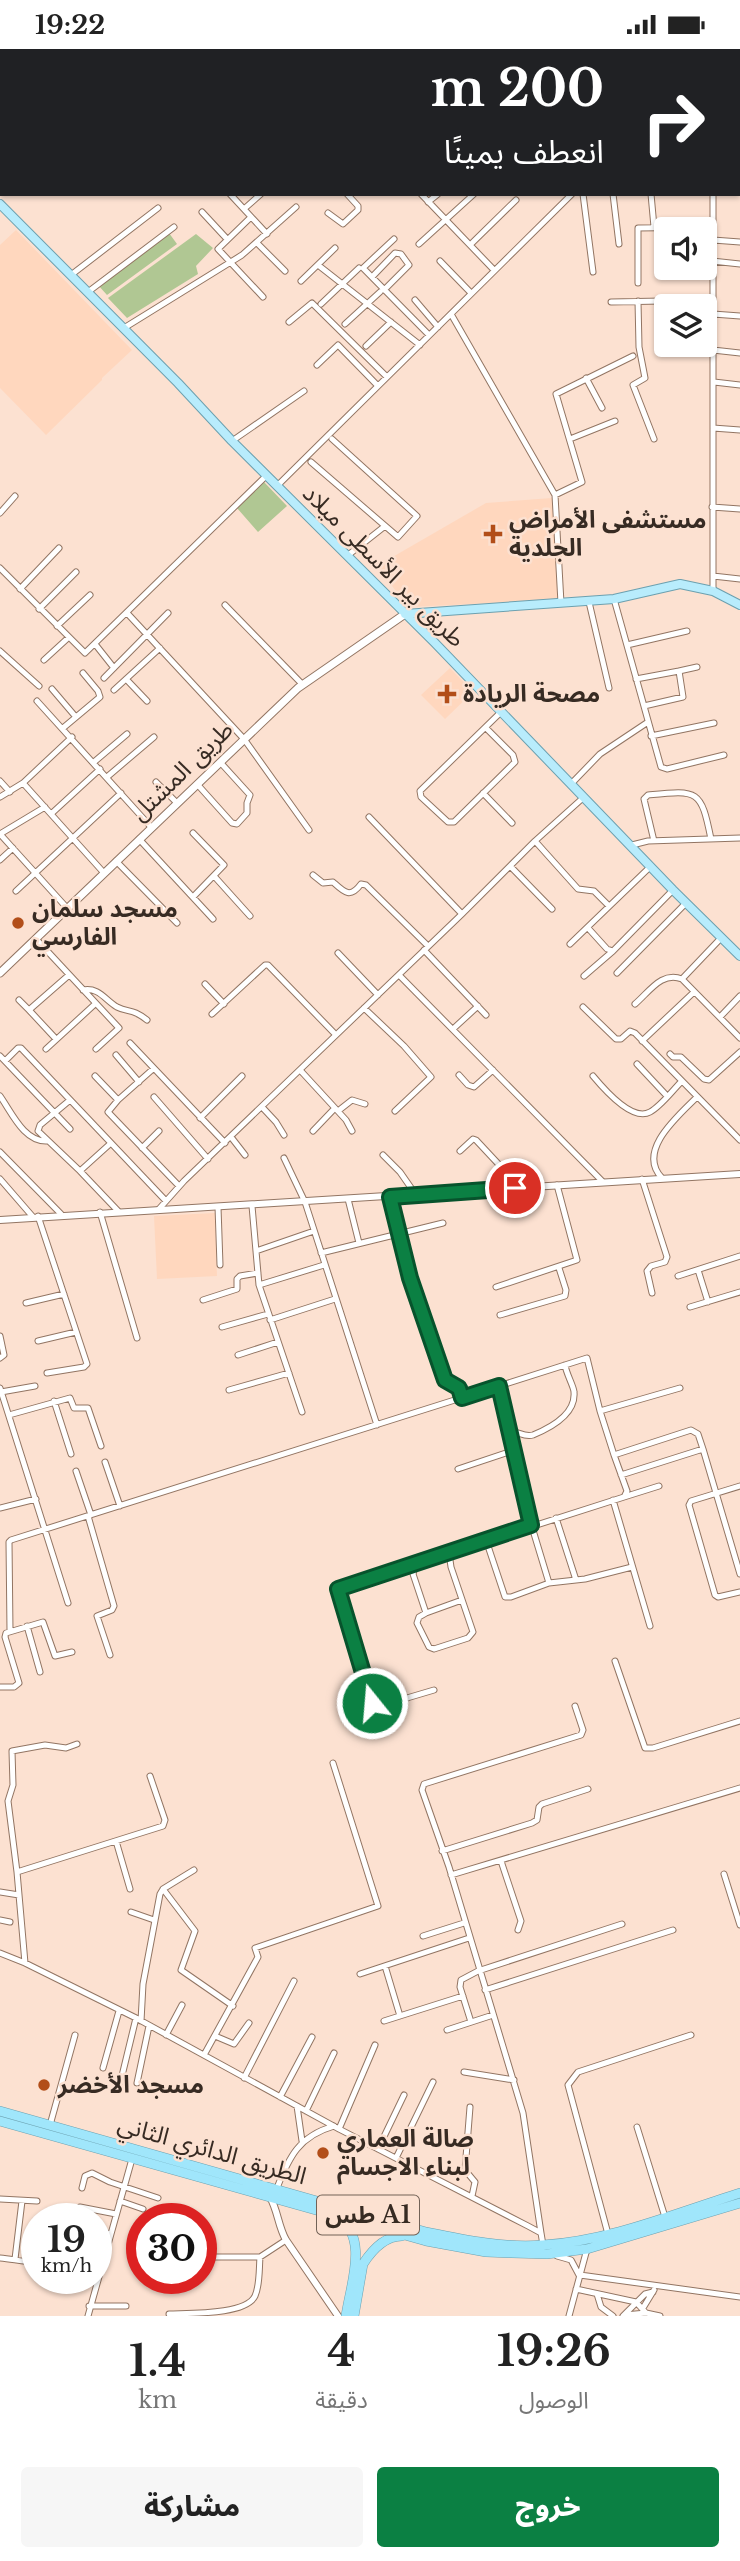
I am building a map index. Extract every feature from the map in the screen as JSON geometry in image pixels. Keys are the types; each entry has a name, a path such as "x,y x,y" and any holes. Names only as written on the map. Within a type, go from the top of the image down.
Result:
{"highway":[{"name":"الطريق الدائري الثاني","path":"0,2111 16,2121 132,2159 415,2238 486,2252 587,2249 740,2203"},
{"name":"الطريق الدائري الثاني","path":"0,2121 50,2125 437,2234 490,2244 545,2250 608,2234 740,2193"},
{"path":"334,2215 349,2228 356,2243 355,2316"},
{"path":"346,2316 363,2264 378,2246 399,2236 415,2238"}],"main road":[{"name":"طريق بير الأسطى ميلاد","path":"0,204 632,845 673,890 740,954"},
{"path":"407,617 429,612 614,599 672,584 713,591 740,605"},
{"name":"طريق المشتل","path":"0,973 302,684 389,625 407,617"}],"street":[{"path":"232,196 267,233"},
{"path":"244,209 259,196"},
{"path":"328,213 343,225 358,209 348,196"},
{"path":"423,196 494,270"},
{"path":"428,202 436,196"},
{"path":"419,244 472,196"},
{"path":"278,485 568,196"},
{"path":"583,196 593,272"},
{"path":"613,196 619,244"},
{"path":"638,283 637,231 641,227 654,227 651,196"},
{"path":"713,196 713,217"},
{"path":"470,245 516,200"},
{"path":"124,328 231,262 257,243 296,207"},
{"path":"71,275 158,208"},
{"path":"202,212 227,239"},
{"path":"251,217 218,248 262,297"},
{"path":"88,292 174,227"},
{"path":"394,239 363,268 382,291 429,335"},
{"path":"717,240 740,242"},
{"path":"257,243 285,271"},
{"path":"301,281 335,248"},
{"path":"345,324 409,265 401,254 395,253 372,277"},
{"path":"440,261 471,293"},
{"path":"717,262 740,264"},
{"path":"318,265 419,345"},
{"path":"321,304 359,268"},
{"path":"415,300 438,327"},
{"path":"638,301 639,347 645,378 633,384 654,439"},
{"path":"611,302 654,301"},
{"path":"289,323 312,303 387,377"},
{"path":"451,314 555,495 561,603"},
{"path":"717,314 740,316"},
{"path":"366,346 391,322"},
{"path":"317,365 338,345 378,386"},
{"path":"717,350 740,353"},
{"path":"555,495 582,482 556,394 633,355"},
{"path":"713,357 713,591"},
{"path":"586,378 602,408"},
{"path":"714,382 740,385"},
{"path":"232,441 304,391"},
{"path":"570,439 615,421"},
{"path":"713,428 740,429"},
{"path":"311,462 398,537 417,516 332,439"},
{"path":"0,568 83,653 267,475"},
{"path":"0,513 15,496"},
{"path":"712,507 740,509"},
{"path":"347,556 385,526"},
{"path":"20,589 59,548"},
{"path":"39,609 76,572"},
{"path":"713,576 740,579"},
{"path":"57,626 90,595"},
{"path":"614,599 661,767 667,769 724,755"},
{"path":"589,602 609,688"},
{"path":"225,604 302,684"},
{"path":"127,613 244,739 309,830"},
{"path":"104,678 168,613"},
{"path":"627,645 687,631"},
{"path":"44,660 68,638"},
{"path":"95,644 114,668"},
{"path":"114,690 160,648"},
{"path":"0,651 39,685"},
{"path":"636,679 697,667"},
{"path":"644,706 683,697 679,671"},
{"path":"63,728 100,697 83,673"},
{"path":"126,679 147,701"},
{"path":"52,689 75,716"},
{"path":"37,701 151,827"},
{"path":"486,728 516,759 454,822 448,822 420,791 501,712"},
{"path":"571,784 600,754 648,722"},
{"path":"651,736 713,723"},
{"path":"94,761 127,734"},
{"path":"0,797 23,783 72,737"},
{"path":"107,777 154,737"},
{"path":"197,784 232,823 237,824 247,813 250,795 220,762"},
{"path":"51,814 100,769"},
{"path":"0,781 10,792"},
{"path":"156,782 177,803"},
{"path":"23,783 104,873"},
{"path":"654,841 644,799 648,795 680,792 700,800 705,808 711,839"},
{"path":"16,891 121,793"},
{"path":"483,793 512,823"},
{"path":"159,1209 179,1186 462,915 535,841 584,797"},
{"path":"45,807 0,834 67,908"},
{"path":"369,817 462,915"},
{"path":"193,833 223,862 223,867 193,897"},
{"path":"632,845 654,841 740,838"},
{"path":"139,839 213,919"},
{"path":"535,841 574,886 583,891 594,891 609,907"},
{"path":"0,860 13,848"},
{"path":"116,861 177,923"},
{"path":"510,866 552,909"},
{"path":"570,944 651,866"},
{"path":"313,875 323,883 335,883 342,892 349,894 361,884 366,885 486,1015"},
{"path":"214,876 250,916"},
{"path":"584,976 613,951 673,890"},
{"path":"617,973 686,903"},
{"path":"588,928 607,949 613,951"},
{"path":"682,979 721,938"},
{"path":"36,939 119,1028 96,1049"},
{"path":"338,953 378,995"},
{"path":"212,1014 261,966 268,965 336,1035"},
{"path":"29,1010 69,975"},
{"path":"399,975 603,1182"},
{"path":"635,1004 666,977 674,976 682,979 740,1038"},
{"path":"205,984 224,1004"},
{"path":"83,990 99,992 119,1008 134,1010 147,1020"},
{"path":"642,1041 694,992"},
{"path":"720,1017 740,996"},
{"path":"19,1000 56,1039"},
{"path":"46,1049 95,1004"},
{"path":"453,1029 478,1006"},
{"path":"583,1007 616,1039 621,1039 632,1031 740,1140"},
{"path":"364,1008 431,1077 396,1111"},
{"path":"130,1043 225,1143"},
{"path":"5,1061 21,1048 166,1201"},
{"path":"670,1054 673,1057 681,1056 704,1079 709,1080 740,1052"},
{"path":"116,1055 139,1081"},
{"path":"0,1056 70,1129"},
{"path":"637,1064 667,1096"},
{"path":"153,1069 108,1111 179,1186"},
{"path":"300,1070 352,1131"},
{"path":"458,1075 474,1087 493,1070"},
{"path":"95,1076 118,1100"},
{"path":"200,1118 242,1076"},
{"path":"593,1076 615,1099 635,1113 651,1112 681,1081"},
{"path":"0,1096 21,1127 36,1140 47,1141"},
{"path":"154,1097 208,1159"},
{"path":"662,1178 654,1169 652,1161 656,1145 671,1123 697,1097"},
{"path":"70,1100 54,1112 39,1128 39,1133 119,1212"},
{"path":"313,1131 336,1109 352,1100 365,1104"},
{"path":"262,1107 285,1135"},
{"path":"142,1148 159,1131"},
{"path":"231,1137 245,1155"},
{"path":"460,1151 476,1140 504,1170 508,1188"},
{"path":"80,1171 111,1143"},
{"path":"0,1152 61,1214"},
{"path":"383,1155 416,1195"},
{"path":"284,1158 305,1202 377,1425"},
{"path":"0,1220 61,1214 252,1206 740,1174"},
{"path":"0,1179 36,1217 86,1365 47,1373"},
{"path":"642,1179 667,1257 665,1262 651,1266 647,1271 652,1293"},
{"path":"496,1287 574,1263 577,1258 557,1185"},
{"path":"390,1197 418,1303 445,1380 459,1388 462,1398"},
{"path":"348,1199 359,1243"},
{"path":"252,1206 259,1285 302,1412"},
{"path":"218,1207 220,1265"},
{"path":"100,1212 137,1338"},
{"path":"321,1253 443,1223"},
{"path":"256,1251 314,1231"},
{"path":"678,1276 740,1256"},
{"path":"259,1285 324,1265"},
{"path":"500,1315 565,1296 566,1290 558,1268"},
{"path":"698,1270 708,1302"},
{"path":"203,1300 237,1289 237,1279 240,1276 258,1273"},
{"path":"690,1307 740,1292"},
{"path":"26,1303 64,1294"},
{"path":"222,1327 335,1299"},
{"path":"38,1341 76,1332"},
{"path":"0,1336 4,1353 0,1358"},
{"path":"237,1355 278,1342"},
{"path":"10,1631 9,1542 587,1358 600,1411 627,1491 624,1497"},
{"path":"509,1432 533,1435 563,1418 569,1410 574,1392 565,1365"},
{"path":"229,1390 289,1373"},
{"path":"34,1386 1,1390 68,1603"},
{"path":"499,1386 512,1451 549,1583"},
{"path":"600,1411 680,1388"},
{"path":"9,1415 70,1398 74,1408 88,1408 101,1446"},
{"path":"54,1401 71,1454"},
{"path":"614,1455 691,1430 698,1434 740,1574"},
{"path":"621,1475 703,1449"},
{"path":"458,1469 512,1451"},
{"path":"105,1462 120,1506"},
{"path":"76,1471 114,1606 112,1610 97,1616 110,1655"},
{"path":"434,1690 374,1706 337,1593 341,1586 659,1486"},
{"path":"740,1486 691,1501 690,1508 715,1595 718,1597 740,1592"},
{"path":"0,1508 36,1499"},
{"path":"613,1500 650,1626"},
{"path":"556,1518 576,1580"},
{"path":"486,1540 505,1597 549,1583 576,1580 632,1567"},
{"path":"449,1553 473,1632 468,1638 432,1649 418,1623 419,1617 462,1600"},
{"path":"416,1563 413,1574 426,1613"},
{"path":"0,1688 14,1687 19,1683 5,1635 10,1631 43,1622 55,1656 72,1652"},
{"path":"27,1626 40,1672"},
{"path":"615,1661 646,1748 740,1721"},
{"path":"575,1706 583,1730 580,1735 425,1784 422,1792 451,1875 523,2113 545,2250 571,2260 580,2276"},
{"path":"25,1963 8,1801 13,1785 12,1751 45,1745 66,1748 78,1744"},
{"path":"204,2055 258,1957 255,1948 378,1906 333,1763"},
{"path":"17,1872 164,1825 150,1776"},
{"path":"451,1875 740,1788"},
{"path":"442,1851 532,1823 537,1820 542,1804 587,1789"},
{"path":"116,1841 130,1889"},
{"path":"501,1861 522,1921 517,1930"},
{"path":"120,2084 138,2020 163,1889 194,1870"},
{"path":"724,1874 740,1925"},
{"path":"163,1889 195,1931 181,1969 233,2006"},
{"path":"0,1892 19,1895"},
{"path":"131,1912 155,1920"},
{"path":"0,1920 10,1921"},
{"path":"423,1936 464,1923"},
{"path":"471,2022 460,1981 478,1971 622,1924"},
{"path":"485,1990 673,1930"},
{"path":"360,1974 469,1938"},
{"path":"0,1953 138,2020 336,2128 541,2233"},
{"path":"385,1966 400,2015"},
{"path":"244,2078 294,1981"},
{"path":"384,2021 463,1996"},
{"path":"166,2035 182,2005"},
{"path":"103,2068 119,2011"},
{"path":"447,2029 493,2015"},
{"path":"215,2036 234,2044 249,2023"},
{"path":"137,2083 149,2026"},
{"path":"50,2125 75,2035"},
{"path":"608,2234 568,2085 578,2072 691,2035"},
{"path":"280,2097 312,2037"},
{"path":"336,2128 375,2045"},
{"path":"306,2111 334,2053"},
{"path":"127,2054 143,2058"},
{"path":"464,2072 514,2080"},
{"path":"396,2158 433,2082"},
{"path":"379,2149 404,2095"},
{"path":"297,2106 302,2141"},
{"path":"470,2107 465,2170 475,2182 472,2196"},
{"path":"636,2127 665,2217"},
{"path":"277,2188 283,2171 302,2141 321,2130 336,2128"},
{"path":"112,2230 132,2159"},
{"path":"82,2188 85,2176 92,2173 158,2198"},
{"path":"269,2196 277,2209 280,2228 286,2240 338,2316"},
{"path":"0,2199 37,2201"},
{"path":"15,2259 22,2201"},
{"path":"120,2201 126,2203"},
{"path":"277,2209 285,2202 295,2204"},
{"path":"112,2213 116,2214"},
{"path":"217,2257 260,2256 286,2240"},
{"path":"569,2316 587,2249"},
{"path":"169,2314 246,2305 254,2298 260,2256"},
{"path":"0,2258 21,2262"},
{"path":"580,2276 740,2297"},
{"path":"649,2313 653,2292 658,2285"},
{"path":"576,2289 636,2302 649,2313"},
{"path":"624,2315 645,2294 653,2292"},
{"path":"88,2316 93,2294"},
{"path":"597,2294 601,2307 613,2316"},
{"path":"89,2306 127,2306"},
{"path":"234,2308 234,2316"},
{"path":"624,2315 649,2313 660,2316"}],"shaded area":[{"path":"16,230 132,350 46,435 0,388 0,245"},
{"name":"مستشفى الأمراض الجلدية","path":"552,498 558,600 408,607 377,566 486,503"},
{"name":"مصحة الريادة","path":"450,668 473,692 445,719 421,695"},
{"path":"215,1213 217,1276 157,1279 154,1216"}],"green space":[{"path":"169,233 177,244 107,295 98,285"},
{"path":"196,234 213,248 196,266 198,274 127,318 108,298"},
{"path":"264,482 287,506 258,532 237,508"}],"place":[{"name":"مستشفى الأمراض الجلدية","path":"493,534"},
{"name":"مصحة الريادة","path":"447,694"},
{"name":"مسجد سلمان الفارسي","path":"18,923"},
{"name":"مسجد الأخضر","path":"44,2085"},
{"name":"صالة العماري لبناء الاجسام","path":"323,2153"}],"route":[{"path":"372,1703 337,1593 338,1589 531,1525 499,1386 462,1398 459,1388 445,1380 410,1278 390,1197 515,1188"}]}
